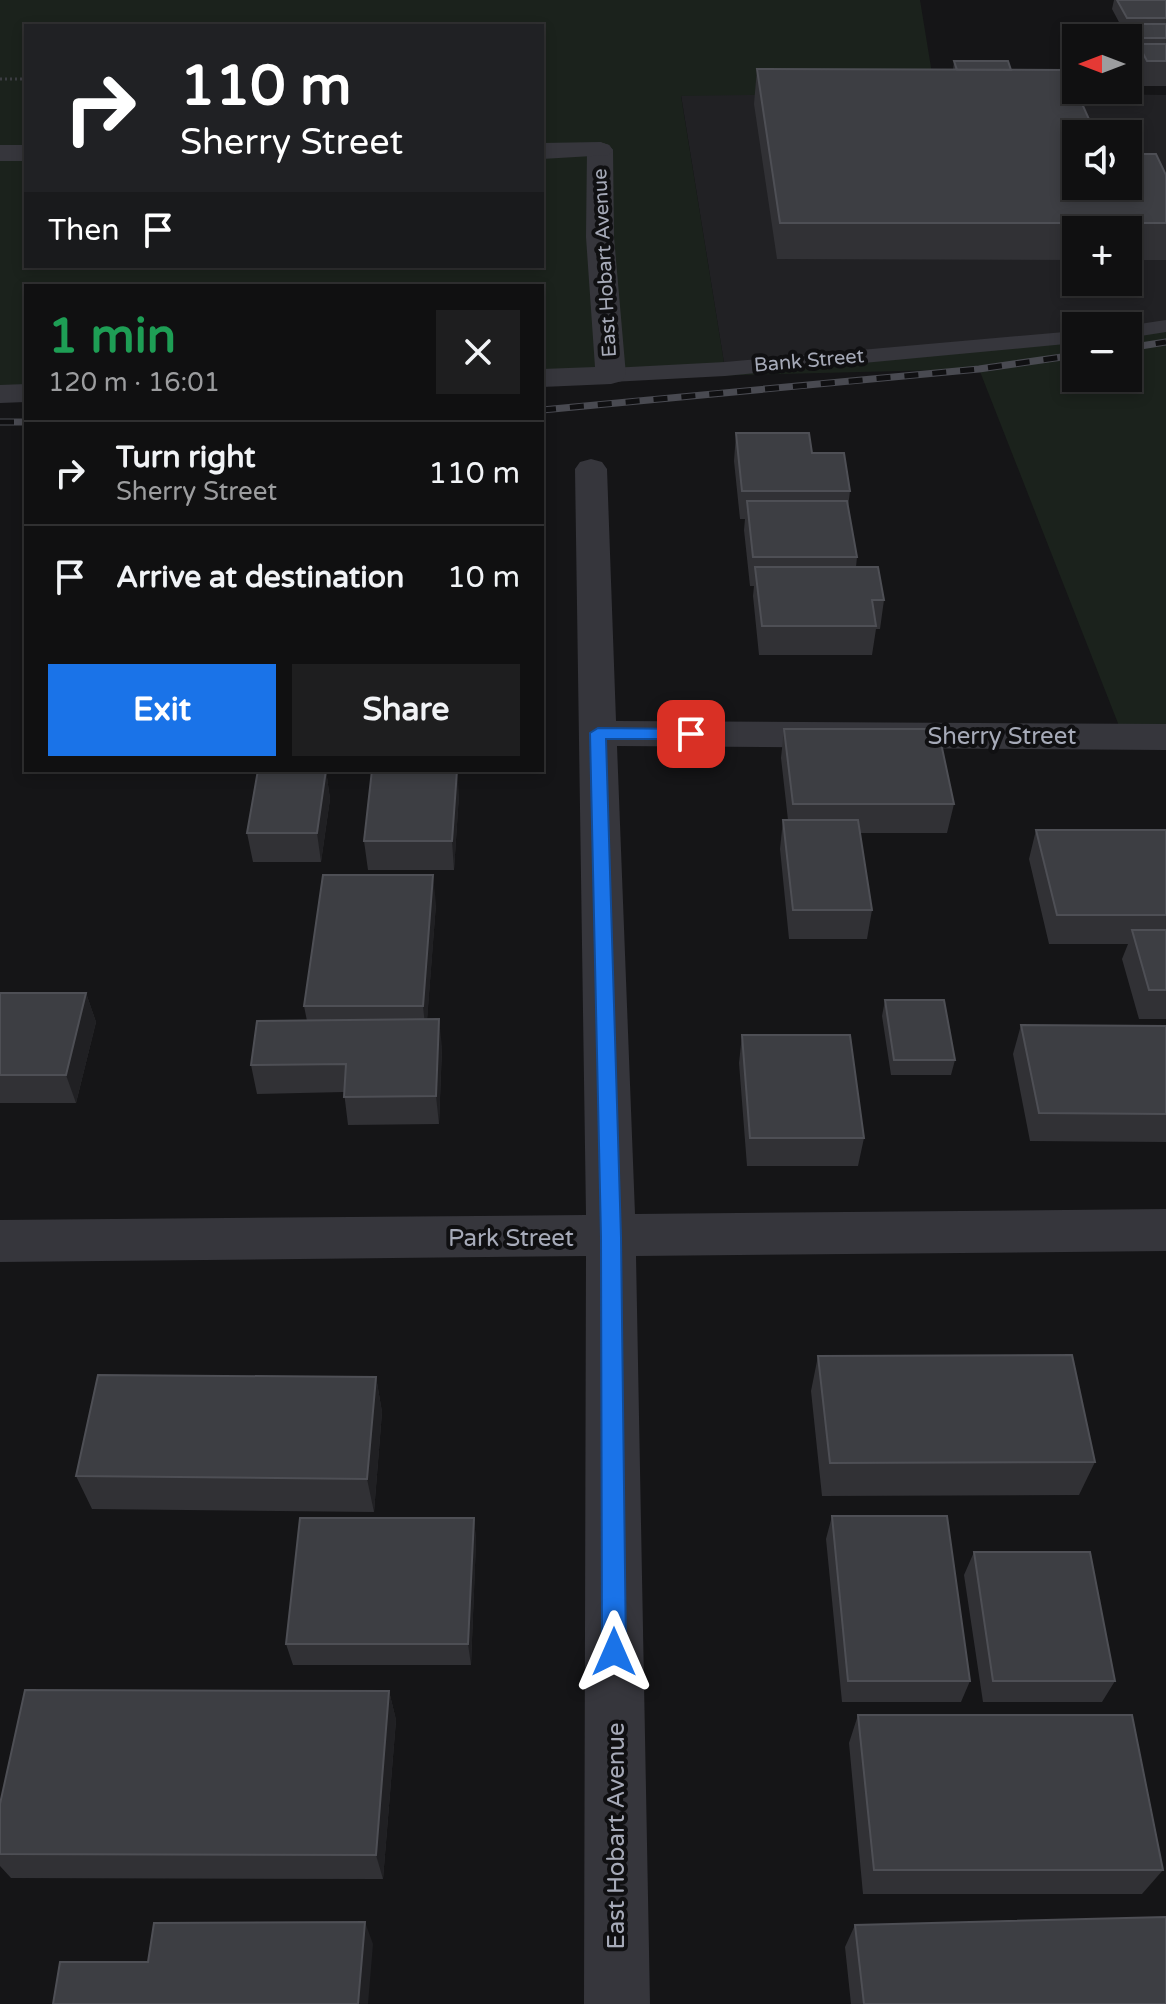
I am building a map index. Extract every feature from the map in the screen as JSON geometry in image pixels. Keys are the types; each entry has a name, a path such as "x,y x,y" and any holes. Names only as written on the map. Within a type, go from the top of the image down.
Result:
{"street":[{"name":"East Hobart Avenue","path":"544,151 600,150 600,237 611,375"},
{"path":"0,153 24,153"},
{"name":"Bank Street","path":"544,378 611,375"},
{"path":"0,394 24,393"},
{"name":"East Hobart Avenue","path":"591,469 611,1237 617,2004"},
{"name":"Sherry Street","path":"598,733 1166,737"},
{"name":"Park Street","path":"0,1241 1166,1230"}],"lane":[{"path":"1142,330 1166,326"},
{"name":"Bank Street","path":"611,375 725,369 1062,338"}],"path":[{"path":"0,79 24,79"}],"shaded area":[{"path":"0,0 920,0 935,92 681,96 725,369 1062,338 1062,392 1142,392 1142,330 1166,326 1166,737 1123,736 979,369 544,380 544,284 24,284 24,389 0,389"},
{"path":"1062,94 1062,104 1142,104 1142,95 1166,95 1166,329 1142,328 1142,312 1062,312 1062,338 725,369 681,95"}],"building":[{"path":"1117,0 1166,0 1166,18 1127,18"},
{"path":"1142,24 1166,24 1166,38 1142,38"},
{"path":"1142,44 1166,44 1166,61 1147,61"},
{"path":"954,61 1008,61 1011,70 957,70"},
{"path":"757,69 1062,70 1062,104 1082,104 1089,120 1062,120 1062,200 1142,200 1142,154 1156,154 1166,175 1166,223 1142,223 1142,216 1062,216 1062,223 780,223"},
{"path":"736,433 809,433 812,453 844,453 850,491 742,491"},
{"path":"747,501 847,501 857,557 753,557"},
{"path":"755,567 878,567 884,600 872,600 876,626 762,626"},
{"path":"784,729 938,729 954,804 793,804"},
{"path":"258,772 326,772 317,833 247,833"},
{"path":"372,772 457,772 452,841 364,841"},
{"path":"783,820 858,820 872,910 793,910"},
{"path":"1036,830 1166,830 1166,915 1057,915"},
{"path":"323,875 433,875 423,1006 304,1006"},
{"path":"1132,930 1166,930 1166,990 1149,990"},
{"path":"0,993 86,993 66,1075 0,1075"},
{"path":"885,1000 944,1000 955,1060 894,1060"},
{"path":"439,1019 436,1096 344,1097 346,1064 251,1065 257,1021"},
{"path":"1021,1025 1166,1026 1166,1114 1039,1113"},
{"path":"742,1035 850,1035 864,1138 750,1138"},
{"path":"1072,1355 1095,1462 830,1463 818,1356"},
{"path":"98,1375 376,1377 367,1479 76,1476"},
{"path":"832,1516 947,1516 970,1681 848,1681"},
{"path":"300,1518 474,1518 468,1644 286,1644"},
{"path":"974,1552 1090,1552 1115,1681 993,1681"},
{"path":"25,1690 389,1691 376,1855 0,1854 0,1804"},
{"path":"858,1715 1132,1715 1163,1870 874,1870"},
{"path":"1166,1917 1166,2004 864,2004 855,1925"},
{"path":"365,1922 358,2004 53,2004 60,1962 148,1962 154,1923"}],"railway":[{"path":"1142,346 1166,342"},
{"path":"544,410 979,369 1062,357"},
{"path":"0,422 24,422"}],"route":[{"path":"614,1652 611,1237 598,733 691,734"}]}
